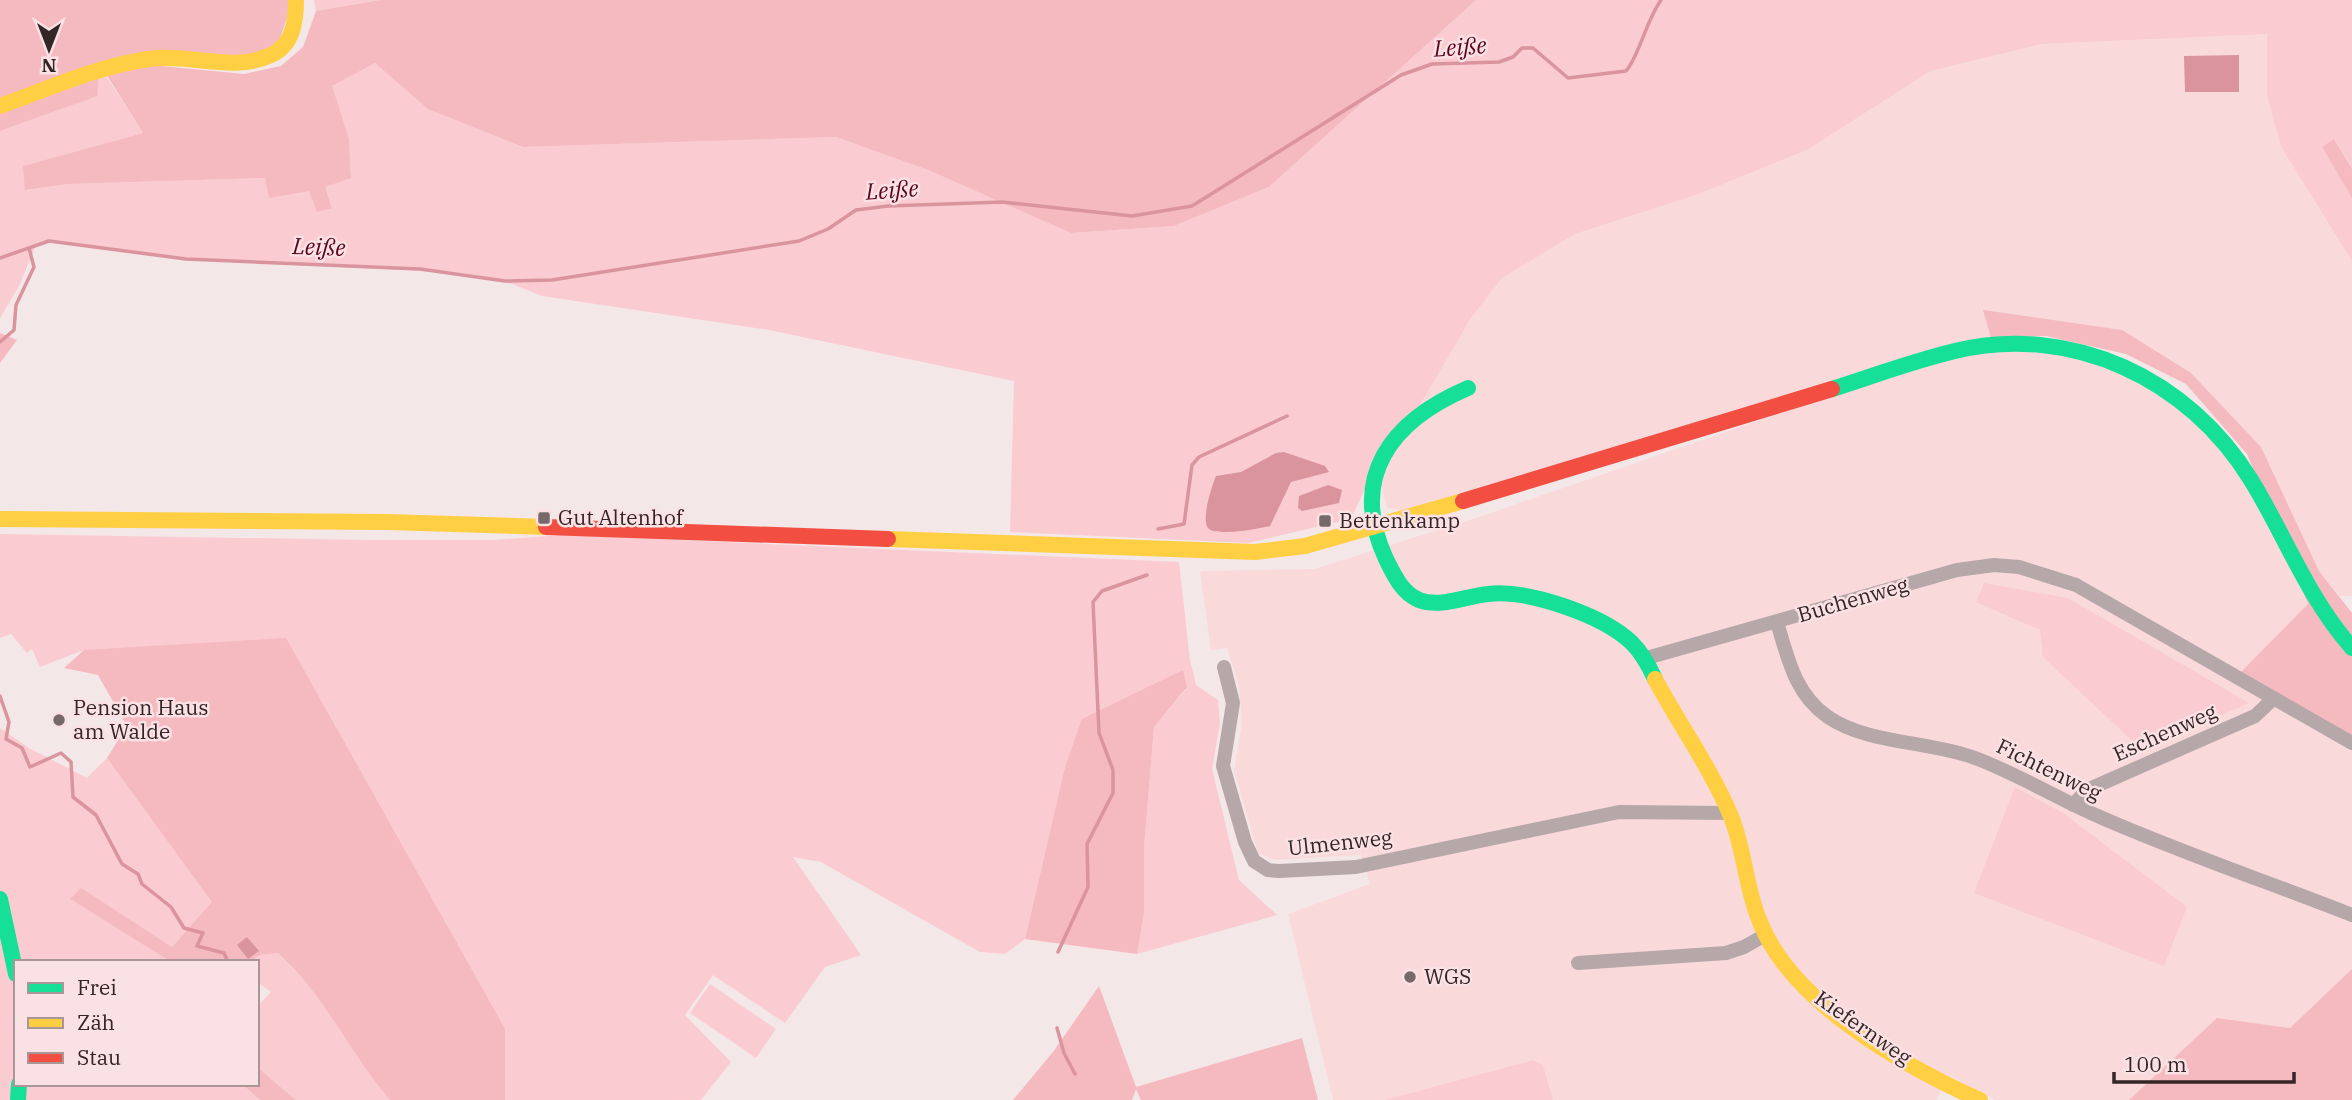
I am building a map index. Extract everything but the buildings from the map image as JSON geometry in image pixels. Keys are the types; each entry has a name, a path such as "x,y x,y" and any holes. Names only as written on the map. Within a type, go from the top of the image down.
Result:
{"main road":[{"path":"0,106 117,66 150,59 240,62 269,57 289,40 296,19 296,0"},
{"path":"0,519 544,527 1215,552 1287,548 1375,528 1894,368 1987,345 2038,343 2097,355 2138,372 2174,394 2209,424 2252,482 2305,589 2352,648"},
{"path":"1468,388 1429,407 1391,443 1371,491 1371,511 1375,528 1398,581 1416,599 1436,603 1492,593 1518,595 1598,621 1631,642 1643,659"},
{"name":"Kiefernweg","path":"1643,659 1729,813 1765,934 1815,997 1955,1096 1980,1100"},
{"path":"0,899 14,965"}],"street":[{"name":"Buchenweg","path":"1643,659 1957,570 1994,565 2019,567 2076,585 2352,743"},
{"name":"Fichtenweg","path":"1777,622 1790,667 1801,692 1815,708 1837,723 1870,734 1960,752 1993,765 2073,805 2352,915"},
{"name":"Ulmenweg","path":"1224,667 1233,703 1223,766 1245,842 1254,861 1268,870 1294,872 1356,867 1506,834 1631,811 1729,813"},
{"name":"Eschenweg","path":"2073,805 2087,790 2255,716 2274,698"},
{"path":"1578,962 1726,953 1744,947 1765,934"}],"shaded area":[{"path":"0,0 293,0 277,47 253,55 99,65 97,96 0,131"},
{"path":"314,0 380,0 316,11"},
{"path":"380,0 1476,0 1269,187 1174,226 1071,233 928,170 836,137 523,147 428,109 375,63 332,86 349,139 351,178 325,187 332,208 317,212 309,191 269,198 265,178 69,184 25,190 23,166 143,133 106,74 151,65 244,74 281,66 303,47 316,11"},
{"path":"1476,0 2352,0 2352,169 2335,140 2322,147 2352,198 2352,261 2281,147 2267,95 2267,34 2042,44 1930,71 1809,149 1699,194 1575,234 1502,278 1471,318 1389,458 1381,454 1351,519 1248,543 1010,532 1014,381 769,330 542,296 505,281 460,273 186,259 49,241 36,245 19,286 0,318 0,131 96,96 99,65 143,133 24,166 26,190 69,184 265,178 309,191 332,207 325,187 351,177 349,139 331,86 375,63 429,109 523,147 836,137 928,170 1071,233 1174,226 1269,187"},
{"path":"2267,34 2267,95 2281,147 2352,261 2352,596 2340,596 2319,571 2261,447 2191,373 1984,311 1991,338 1403,510 1388,508 1381,478 1389,458 1471,318 1502,278 1575,234 1699,194 1809,149 1930,71 2042,44"},
{"path":"2239,55 2239,92 2185,92 2184,56"},
{"path":"2334,139 2352,169 2352,198 2322,147"},
{"path":"1983,310 2122,330 2191,373 2261,447 2319,571 2352,613 2352,738 2241,672 2308,604 2247,454 2186,384 2126,354 2046,336 1991,338"},
{"path":"0,333 17,340 0,363"},
{"path":"1996,348 2075,354 2143,380 2193,417 2235,466 2309,604 2352,738 2352,969 2290,1028 2217,1018 2129,1100 1995,1100 1950,1076 1936,1100 1553,1100 1543,1065 1533,1060 1384,1100 1333,1100 1288,914 1370,884 1361,855 1274,860 1258,853 1234,770 1242,723 1239,686 1227,648 1211,650 1200,571 1315,569 1485,515 1885,377"},
{"path":"1284,452 1325,466 1329,472 1291,482 1270,526 1230,532 1209,529 1206,512 1216,476 1241,472 1276,453"},
{"path":"1328,485 1342,490 1339,503 1302,511 1298,508 1299,496"},
{"path":"0,534 370,540 494,540 563,535 1179,562 1190,660 1196,685 1218,700 1220,723 1212,769 1239,880 1277,915 1137,954 1144,913 1144,848 1154,727 1187,688 1065,767 1025,939 1005,954 980,952 821,862 793,857 861,955 825,967 785,1023 713,975 685,1015 731,1062 701,1100 505,1100 505,1029 84,650 40,667 32,649 27,653 11,634 0,638"},
{"path":"1984,583 2068,598 2249,703 2141,749 2043,657 2040,630 1976,602"},
{"path":"286,638 505,1029 505,1100 390,1100 323,1005 278,953 260,955 253,960 168,960 70,899 81,888 172,947 212,902 107,758 127,726 98,675 64,668 84,650"},
{"path":"1183,670 1187,687 1154,727 1144,848 1144,913 1137,954 1025,939 1065,767 1082,719"},
{"path":"0,728 29,748 87,778 107,758 213,902 172,947 81,889 70,899 168,960 14,960 14,1086 244,1086 260,1100 0,1100"},
{"path":"2015,787 2063,813 2187,907 2164,966 1974,893"},
{"path":"247,937 259,951 248,959 237,945"},
{"path":"278,953 294,969 323,1005 390,1100 296,1100 259,1069 259,1005 271,992 259,983 259,960 253,960 260,955"},
{"path":"2352,969 2352,1100 2129,1100 2217,1018 2290,1028"},
{"path":"710,984 776,1029 756,1058 690,1013"},
{"path":"1099,986 1136,1087 1302,1038 1318,1100 1141,1100 1136,1089 1132,1100 1013,1100 1053,1052"},
{"path":"1533,1060 1543,1065 1553,1100 1384,1100"},
{"path":"259,1069 296,1100 260,1100 244,1086 259,1086"}],"waterway":[{"name":"Leiße","path":"0,258 49,241 186,259 420,269 505,281 552,280 799,241 828,229 856,210 888,206 1002,202 1132,216 1192,206 1401,75 1432,64 1499,62 1513,57 1522,48 1533,48 1568,78 1626,71 1661,0"},
{"path":"0,342 14,330 16,305 34,267 29,248"},
{"path":"1158,529 1184,524 1192,465 1199,457 1287,416"},
{"path":"1058,952 1088,887 1087,844 1113,793 1113,770 1099,733 1093,602 1102,591 1147,575"},
{"path":"0,696 9,722 6,739 22,748 30,767 61,753 71,762 73,797 96,815 122,864 138,874 142,884 171,907 184,928 203,933 197,946 224,953 227,960"},
{"path":"1057,1028 1064,1053 1075,1074"}],"traffic: fast":[{"path":"1832,389 1939,355 1999,344 2042,345 2084,353 2124,367 2161,387 2195,413 2225,444 2264,501 2322,608 2352,648"},
{"path":"1468,388 1417,417 1398,435 1384,455 1375,478 1372,502 1375,529 1386,559 1399,583 1413,597 1427,602 1504,594 1564,606 1603,623 1632,643 1655,679"},
{"path":"0,899 14,965"},
{"path":"18,1100 19,1086"}],"traffic: slow":[{"path":"0,106 73,79 130,62 180,58 226,63 256,60 271,55 289,39 294,24 296,0"},
{"path":"888,539 1255,552 1305,546 1463,501"},
{"path":"0,519 387,522 546,527"},
{"path":"1655,679 1713,779 1730,814 1755,909 1776,952 1797,979 1854,1029 1918,1069 1980,1100"}],"traffic: jam":[{"path":"1463,501 1832,389"},
{"path":"546,527 888,539"}],"place":[{"name":"Gut Altenhof","path":"544,518"},
{"name":"Bettenkamp","path":"1325,521"},
{"name":"Pension Haus am Walde","path":"59,720"},
{"name":"WGS","path":"1410,977"}]}
